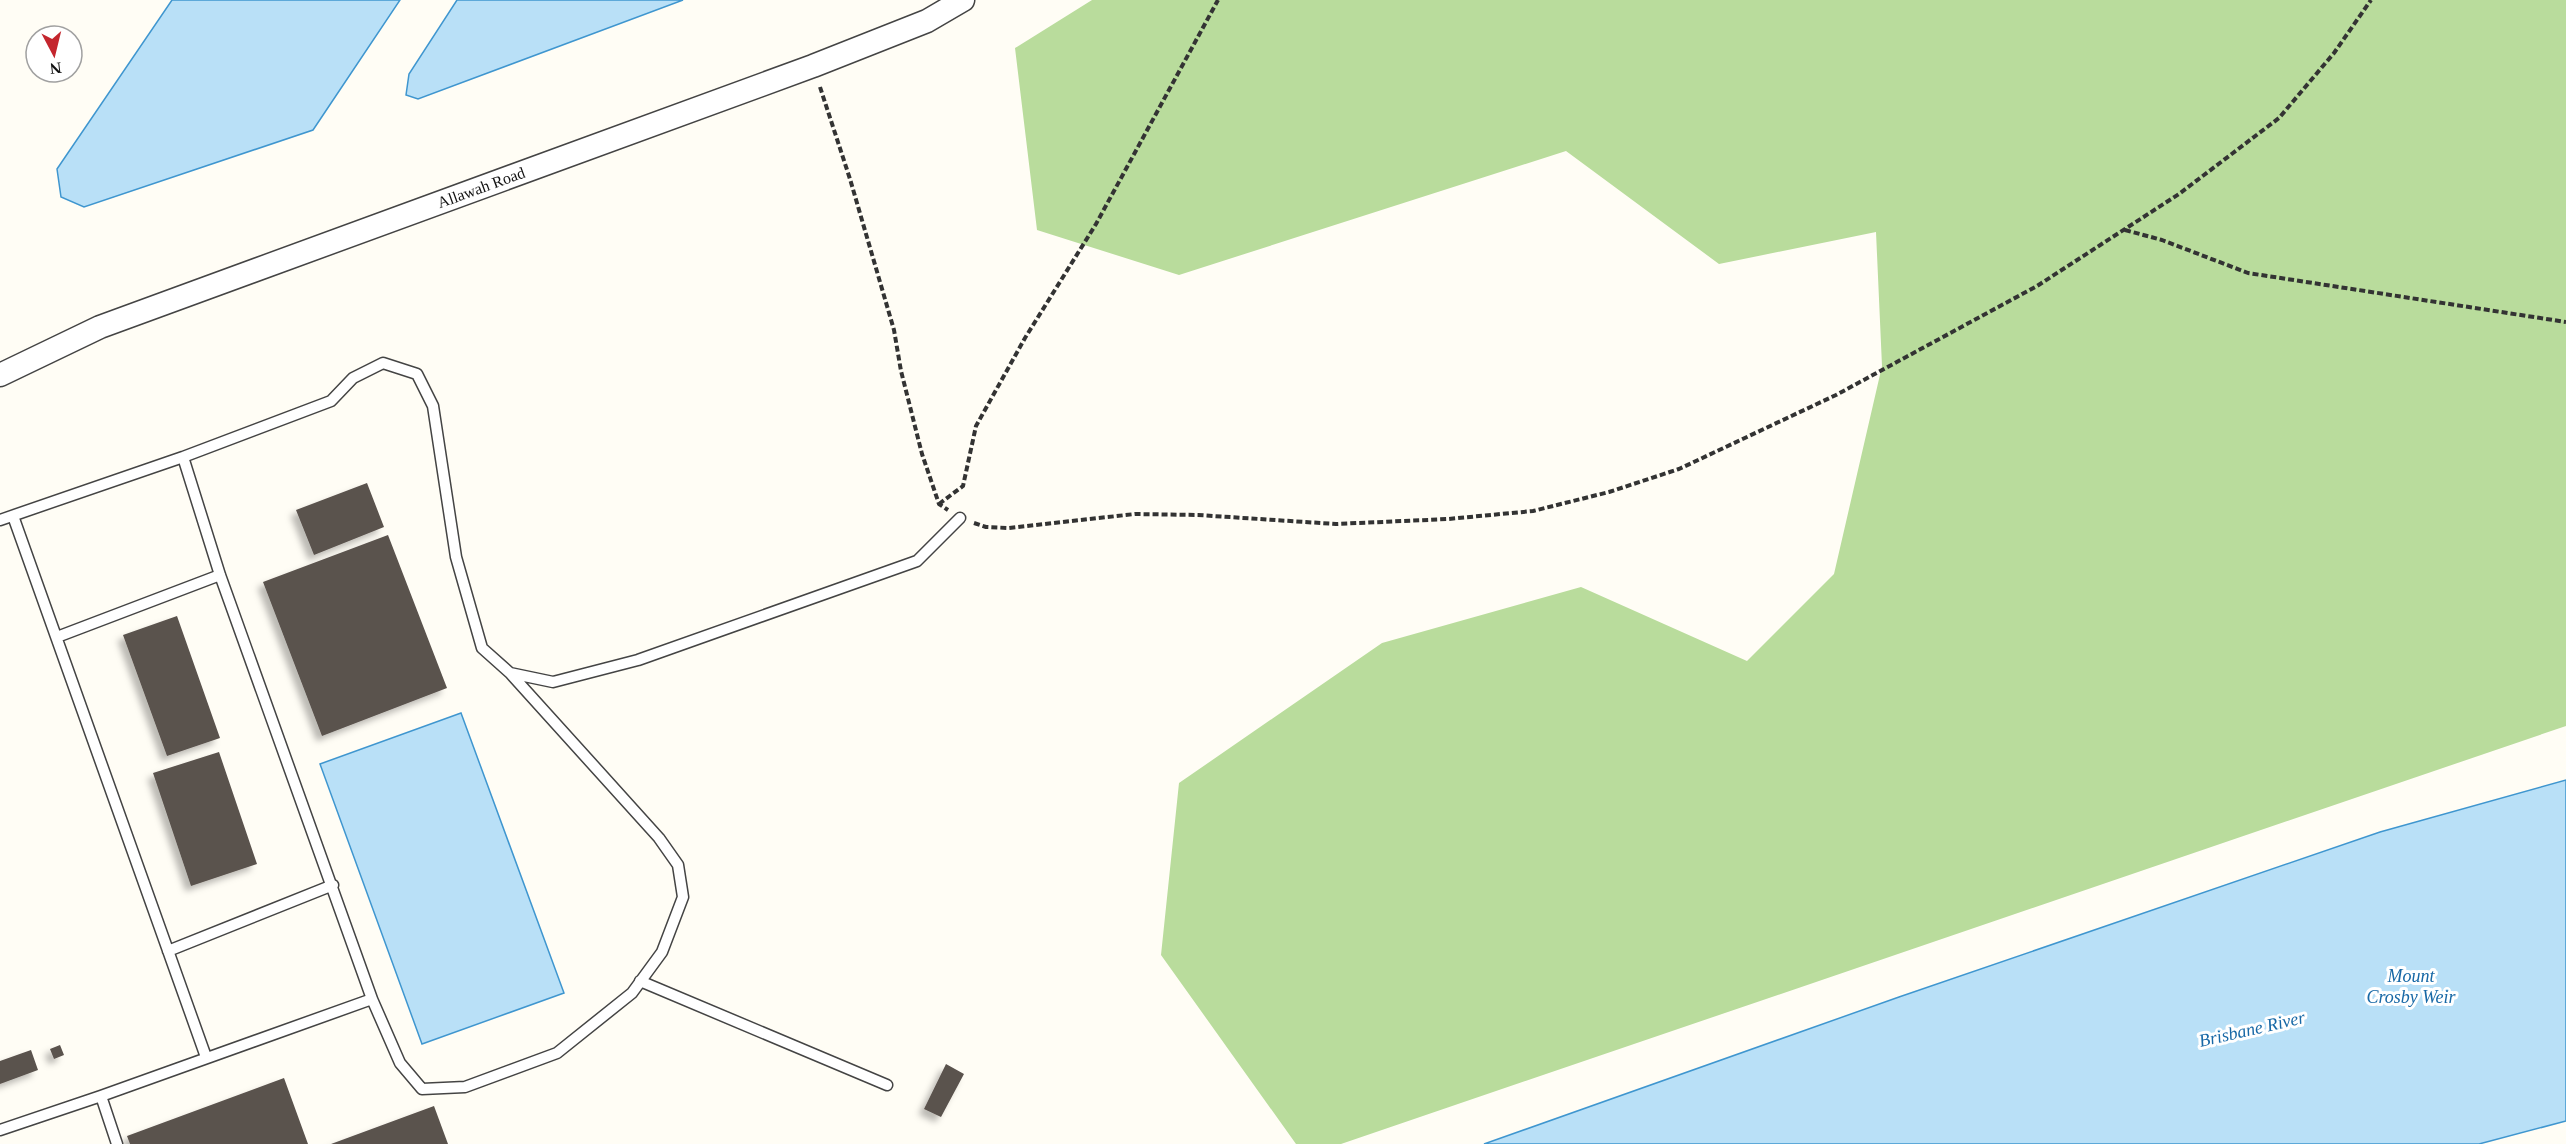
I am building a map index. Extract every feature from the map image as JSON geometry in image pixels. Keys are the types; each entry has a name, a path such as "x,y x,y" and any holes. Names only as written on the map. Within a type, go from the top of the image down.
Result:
{"street":[{"name":"Allawah Road","path":"0,375 100,327 813,66 927,21 963,0"}],"lane":[{"path":"0,520 183,457 331,401 353,378 383,363 417,374 433,406 456,557 482,648 510,674 659,838 678,866 683,897 662,952 632,993 557,1053 465,1087 422,1089 400,1063 372,999 220,574 183,457"},
{"path":"13,516 206,1057"},
{"path":"510,674 553,682 638,660 917,561 960,518"},
{"path":"57,637 220,574"},
{"path":"168,951 333,885"},
{"path":"640,981 887,1085"},
{"path":"0,1130 372,999"},
{"path":"101,1096 117,1144"}],"path":[{"path":"939,504 963,486 976,426 1025,338 1096,224 1218,0"},
{"path":"813,66 862,216 894,330 901,372 922,454 939,504 960,518 986,527 1009,528 1135,514 1198,515 1336,525 1448,519 1533,511 1609,492 1679,469 1836,395 2037,286 2179,194 2279,118 2334,53 2371,0"},
{"path":"2124,229 2162,240 2248,273 2566,322"}],"green space":[{"path":"1092,0 2566,0 2566,726 1341,1144 1296,1144 1161,955 1179,783 1382,643 1581,587 1747,661 1834,574 1882,366 1876,232 1719,264 1566,151 1179,275 1037,230 1015,48"}],"water":[{"path":"172,0 400,0 313,130 84,207 61,197 57,169"},
{"path":"457,0 683,0 418,99 406,95 409,74"},
{"path":"461,713 564,993 422,1044 320,764"},
{"name":"Mount Crosby Weir","path":"2566,780 2566,1121 2479,1144 1484,1144 1899,997 2380,832"}],"building":[{"path":"367,483 384,527 314,555 296,510"},
{"path":"388,535 447,688 322,736 263,582"},
{"path":"177,616 220,738 167,756 123,635"},
{"path":"219,752 257,864 191,886 153,773"},
{"path":"60,1045 64,1055 54,1059 50,1049"},
{"path":"31,1050 38,1070 0,1084 0,1061"},
{"path":"946,1064 964,1074 941,1117 924,1109"},
{"path":"284,1078 308,1144 130,1144 127,1136"},
{"path":"434,1106 448,1144 331,1144"}],"water label":[{"name":"Brisbane River","path":"2252,1029"}]}
